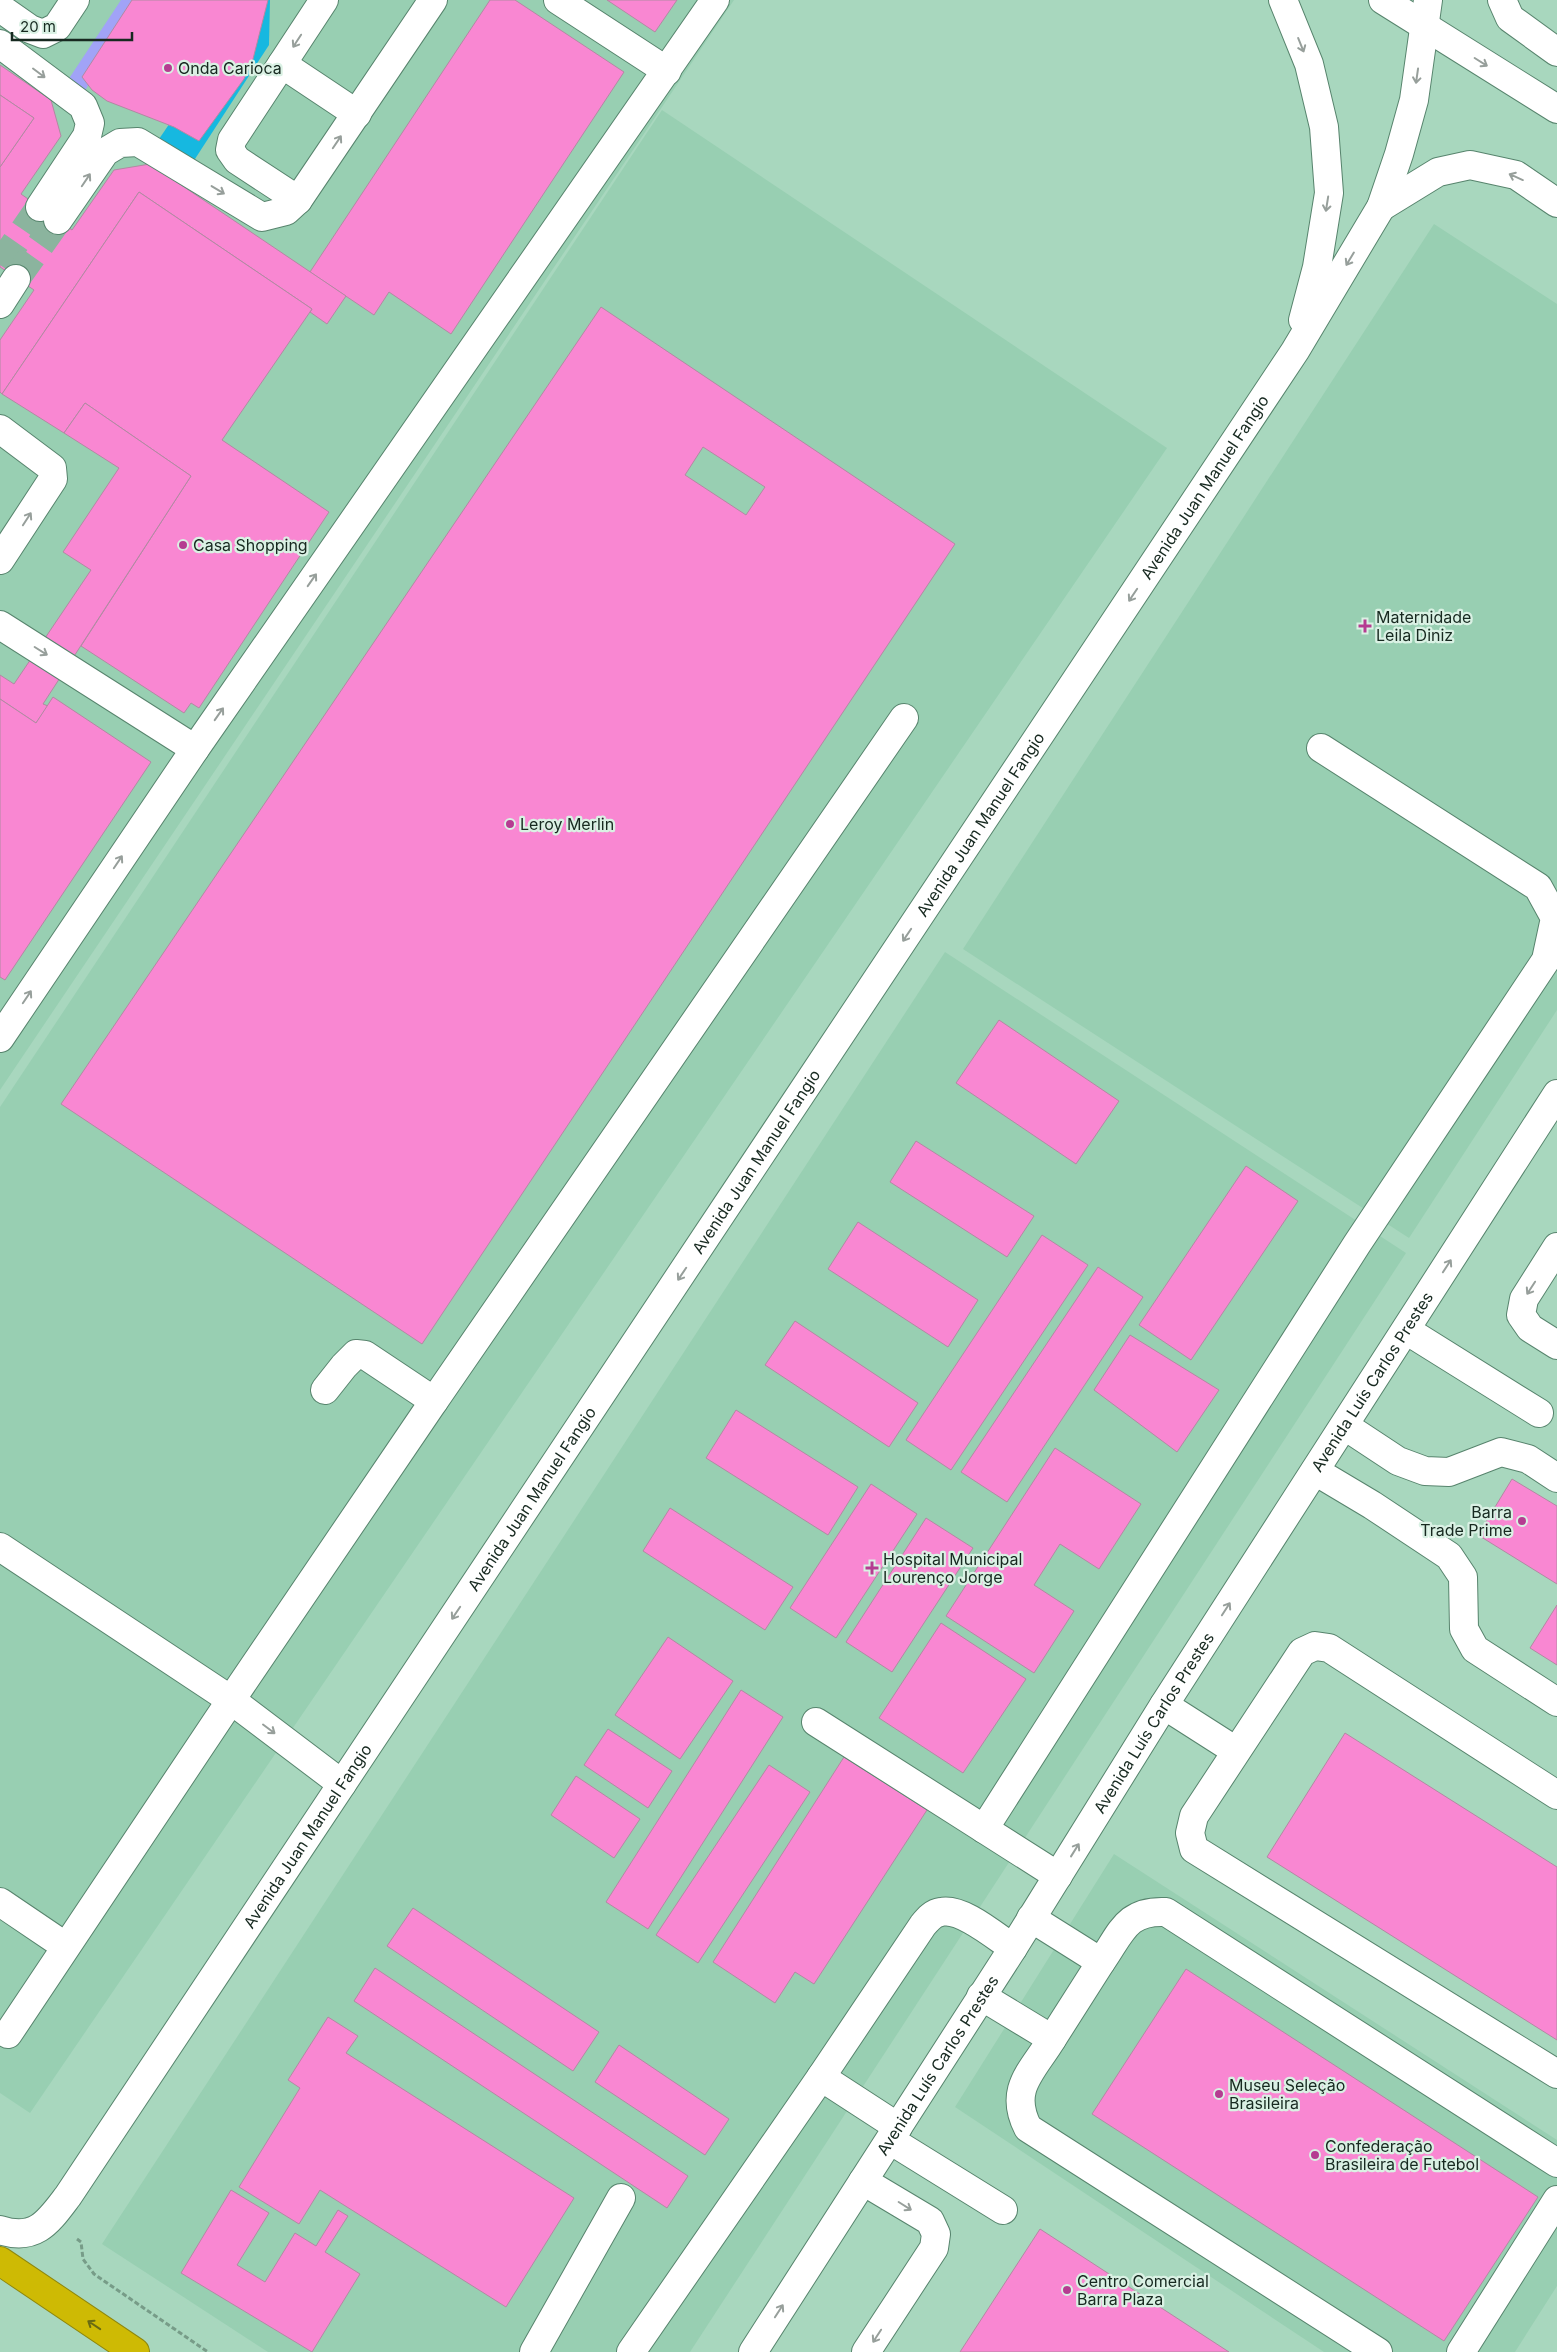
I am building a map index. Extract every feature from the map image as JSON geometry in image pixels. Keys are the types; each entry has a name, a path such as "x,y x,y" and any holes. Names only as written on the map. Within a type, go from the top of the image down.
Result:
{"highway":[{"path":"0,2261 135,2352"}],"street":[{"path":"0,8 30,30 43,34 57,27 75,0"},
{"path":"298,200 237,160 230,150 232,140 324,0"},
{"path":"0,44 83,106 90,123 87,136 49,214 105,152 120,143 138,142 262,217 286,211 298,200 433,0"},
{"path":"558,0 667,70"},
{"path":"0,1038 195,749 715,0"},
{"path":"1283,0 1309,64 1324,126 1329,193 1317,267 1296,351"},
{"path":"1383,0 1557,109"},
{"name":"Avenida Juan Manuel Fangio","path":"0,2230 23,2234 37,2230 50,2220 1296,351 1381,207 1399,154 1414,100 1428,0"},
{"path":"1502,0 1510,18 1557,52"},
{"path":"282,64 356,114"},
{"path":"1381,207 1438,172 1470,164 1516,175 1557,203"},
{"path":"0,304 16,279"},
{"path":"0,429 52,468 53,480 0,560"},
{"path":"0,625 195,749"},
{"path":"8,2034 230,1700 904,718"},
{"path":"984,1830 1352,1253 1546,960 1555,918 1538,887 1322,748"},
{"name":"Avenida Luís Carlos Prestes","path":"753,2352 1013,1948 1164,1705 1557,1094"},
{"path":"1557,1247 1524,1299 1521,1315 1530,1328 1557,1345"},
{"path":"1406,1330 1539,1413"},
{"path":"325,1390 356,1354 365,1355 434,1401"},
{"path":"1344,1426 1398,1461 1425,1472 1449,1472 1501,1452 1528,1459 1557,1478"},
{"path":"1315,1471 1372,1505 1449,1556 1463,1577 1464,1629 1475,1649 1557,1702"},
{"path":"0,1547 230,1700 342,1784"},
{"path":"1557,1795 1330,1648 1315,1646 1302,1652 1194,1816 1190,1833 1194,1849 1557,2074"},
{"path":"1164,1705 1236,1751"},
{"path":"816,1722 1058,1876"},
{"path":"0,1902 65,1946"},
{"path":"1378,2352 1028,2128 1020,2112 1019,2092 1101,1962 1131,1919 1148,1911 1166,1912 1557,2163"},
{"path":"631,2352 931,1916 942,1912 953,1912 964,1916 1013,1948"},
{"path":"1031,1918 1101,1962"},
{"path":"981,1996 1052,2039"},
{"path":"821,2077 894,2133 1003,2210"},
{"path":"863,2181 930,2221 936,2234 934,2248 866,2352"},
{"path":"534,2352 621,2198"},
{"path":"1461,2352 1557,2200"}],"path":[{"path":"50,2220 81,2242 83,2259 94,2274 208,2352"}],"shaded area":[{"name":"Casa Shopping","path":"0,0 734,0 0,1090"},
{"path":"121,0 134,0 85,91 68,80"},
{"path":"254,0 270,0 269,45 193,162 159,139"},
{"path":"662,110 1167,448 30,2113 0,2093 0,1107"},
{"name":"Maternidade Leila Diniz","path":"1434,224 1557,304 1557,1010 1409,1238 963,949"},
{"name":"Hospital Municipal Lourenço Jorge","path":"945,952 1406,1253 690,2352 268,2352 102,2244"},
{"path":"1114,1854 1557,2140 1557,2286 1515,2352 1324,2352 955,2107"}],"building":[{"name":"Onda Carioca","path":"132,0 268,0 253,59 244,79 199,141 174,127 107,101 92,90 82,77"},
{"path":"490,0 515,0 624,72 451,334 389,292 374,315 310,272"},
{"path":"607,0 677,0 655,32"},
{"path":"0,65 51,100 61,136 21,194 72,230 114,170 150,164 346,296 327,324 310,312 312,309 139,192 2,394 0,392 0,340 34,290 0,267 0,167 34,118 0,95"},
{"path":"0,95 34,118 0,167"},
{"path":"139,192 312,309 222,440 329,512 199,708 191,703 184,713 81,646 191,476 85,403 64,433 2,394"},
{"name":"Leroy Merlin","path":"601,307 955,544 422,1344 61,1104","holes":["703,447 765,487 746,515 685,475"]},
{"path":"85,403 191,476 43,704 48,706 36,723 0,699 0,675 14,684 91,570 63,552 119,468 64,433"},
{"path":"53,697 151,762 5,980 0,977 0,699 36,723"},
{"path":"999,1020 1119,1101 1076,1164 956,1083"},
{"path":"916,1141 1034,1216 1007,1257 890,1182"},
{"path":"1246,1166 1298,1201 1191,1360 1139,1325"},
{"path":"858,1222 978,1300 948,1347 828,1269"},
{"path":"1042,1235 1088,1265 951,1470 906,1440"},
{"path":"1098,1267 1143,1297 1007,1502 961,1472"},
{"path":"795,1321 918,1403 889,1447 765,1365"},
{"path":"1130,1335 1219,1390 1177,1452 1094,1390"},
{"path":"736,1410 858,1487 828,1535 706,1458"},
{"path":"1055,1448 1141,1504 1099,1569 1060,1544 1034,1585 1074,1611 1034,1673 946,1616"},
{"name":"Barra Trade Prime","path":"1512,1479 1557,1506 1557,1584 1478,1535"},
{"path":"871,1484 917,1514 836,1638 790,1608"},
{"path":"670,1508 793,1587 765,1630 643,1551"},
{"path":"926,1518 973,1548 892,1672 846,1642"},
{"path":"1557,1605 1557,1665 1530,1648"},
{"path":"941,1623 1026,1679 963,1773 879,1718"},
{"path":"668,1637 733,1681 680,1759 615,1715"},
{"path":"741,1690 783,1717 648,1929 606,1902"},
{"path":"608,1729 672,1771 648,1808 584,1765"},
{"path":"1345,1733 1557,1867 1557,2040 1267,1857"},
{"path":"844,1757 927,1810 814,1984 795,1972 775,2003 713,1962"},
{"path":"769,1765 810,1792 698,1963 656,1935"},
{"path":"576,1776 640,1819 614,1858 551,1815"},
{"path":"413,1908 599,2032 573,2071 387,1946"},
{"path":"375,1968 688,2176 667,2208 354,2001"},
{"name":"Confederação Brasileira de Futebol","path":"1186,1969 1538,2197 1444,2341 1092,2114"},
{"path":"328,2017 358,2036 346,2053 574,2198 506,2307 320,2190 299,2224 239,2187 300,2088 288,2080"},
{"path":"619,2045 729,2119 705,2155 595,2082"},
{"path":"231,2190 269,2213 237,2265 265,2282 295,2233 316,2246 338,2210 348,2216 325,2252 360,2274 312,2352 181,2273"},
{"name":"Centro Comercial Barra Plaza","path":"1040,2229 1229,2352 960,2352"}],"tunnel":[{"path":"0,265 40,207"},
{"path":"16,279 58,220"}],"place":[{"name":"Onda Carioca","path":"168,68"},
{"name":"Casa Shopping","path":"183,545"},
{"name":"Maternidade Leila Diniz","path":"1365,626"},
{"name":"Leroy Merlin","path":"510,824"},
{"name":"Barra Trade Prime","path":"1522,1521"},
{"name":"Hospital Municipal Lourenço Jorge","path":"872,1568"},
{"name":"Museu Seleção Brasileira","path":"1219,2094"},
{"name":"Confederação Brasileira de Futebol","path":"1315,2155"},
{"name":"Centro Comercial Barra Plaza","path":"1067,2290"}]}
